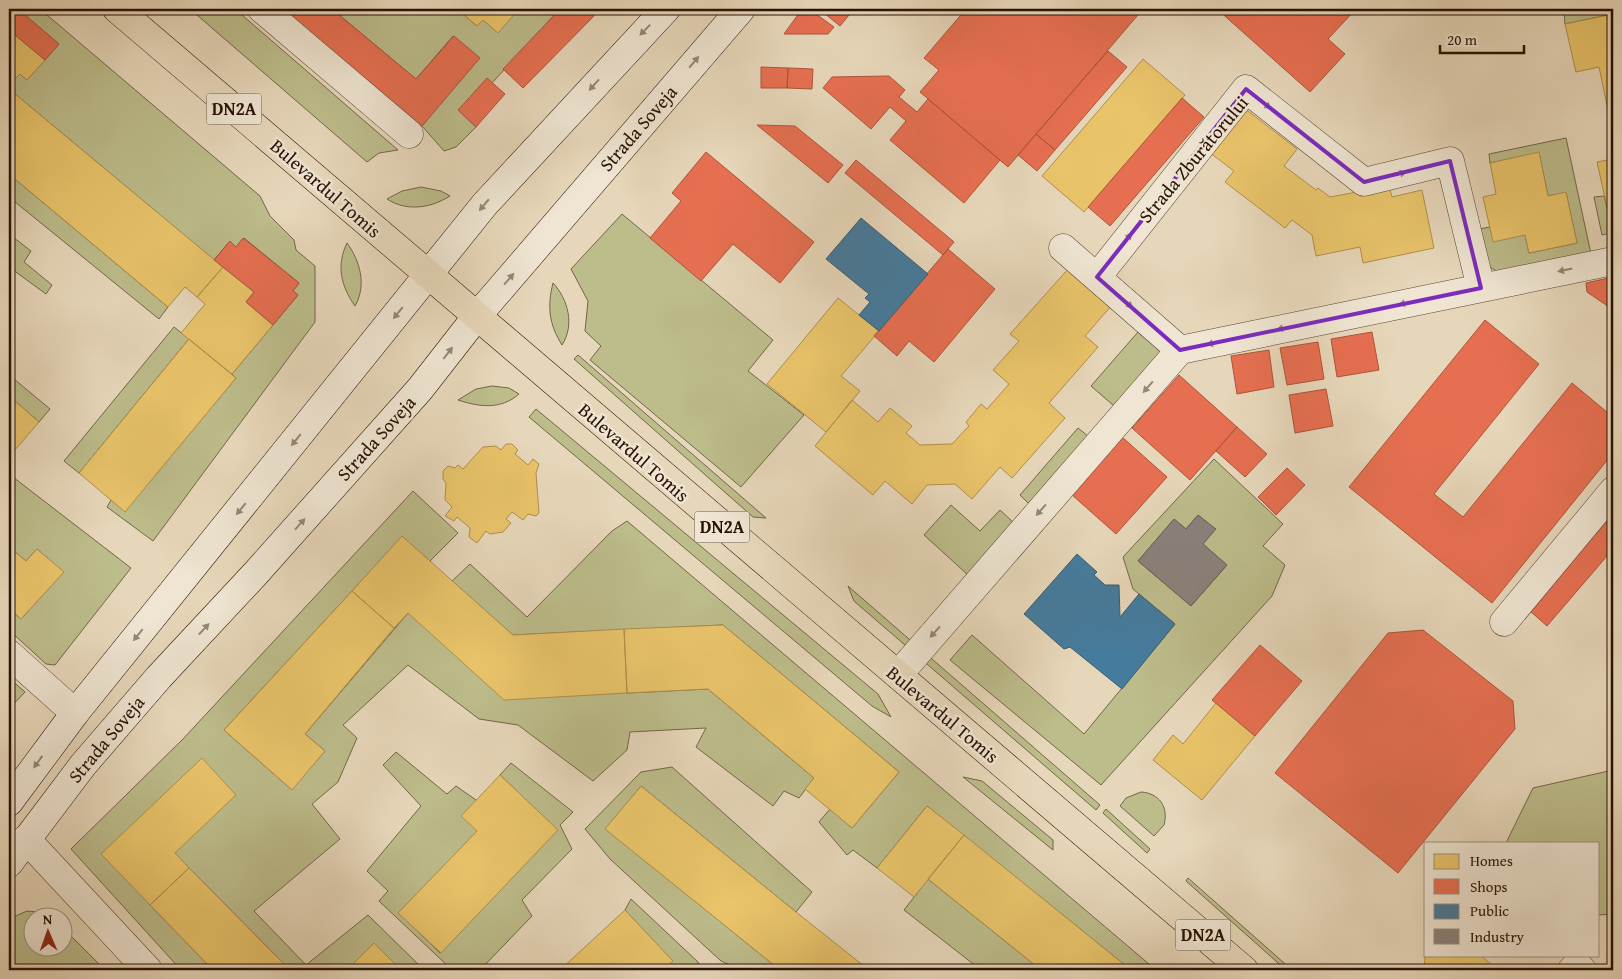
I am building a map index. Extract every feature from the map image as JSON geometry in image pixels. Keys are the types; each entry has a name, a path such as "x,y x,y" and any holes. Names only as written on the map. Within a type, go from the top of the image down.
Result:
{"main road":[{"name":"Bulevardul Tomis","path":"117,9 774,572 898,675 1244,970"}],"street":[{"path":"262,9 409,134"},
{"name":"Strada Soveja","path":"9,802 74,713 485,204 666,9"},
{"name":"Strada Soveja","path":"9,863 83,765 159,677 256,573 420,389 477,316 741,9"},
{"name":"Strada Zburătorului","path":"1097,277 1246,90 1364,182 1450,161 1481,288"},
{"path":"1064,248 1180,350"},
{"path":"898,675 1180,350 1613,261"},
{"path":"1504,622 1613,492"},
{"path":"9,654 74,713"},
{"path":"26,839 148,970"},
{"path":"1572,970 1577,965 1582,970"}],"highlighted area":[{"path":"1246,89 1364,182 1450,161 1481,288 1180,350 1097,277"}],"shaded area":[{"path":"18,9 40,9 260,196 270,216 294,240 296,250 315,266 315,322 153,541 107,507 111,500 125,511 236,378 232,374 298,295 293,291 299,283 244,238 236,247 229,242 214,260 15,94 12,96 9,93 9,78 13,81 20,74 27,80 59,44"},
{"path":"190,9 235,9 398,150 379,153 367,162"},
{"path":"332,9 457,9 477,26 483,20 498,32 519,9 560,9 492,83 458,110 476,127 456,147 444,151 422,126 479,58 453,36 416,79"},
{"path":"1564,9 1613,9 1613,14 1565,24"},
{"path":"1566,138 1591,254 1500,273 1488,266 1479,229 1490,227 1525,235 1529,253 1577,243 1566,193 1548,196 1539,153 1490,163 1489,154"},
{"path":"9,174 168,307 159,319 9,197"},
{"path":"421,187 441,191 450,196 427,206 419,207 403,206 387,199 402,191"},
{"path":"1604,196 1609,216 1613,215 1613,232 1602,235 1594,197"},
{"path":"622,214 773,340 748,371 804,415 741,487 590,360 601,346 585,331 588,301 571,269"},
{"path":"9,234 31,251 24,262 52,285 46,294 9,267"},
{"path":"347,243 352,250 360,273 361,290 355,306 346,291 342,276 342,260"},
{"path":"553,283 563,297 568,312 568,329 562,345 554,330 550,315"},
{"path":"174,327 189,339 79,473 64,461"},
{"path":"1138,332 1161,352 1114,406 1091,386"},
{"path":"578,355 766,518 753,517 574,359"},
{"path":"14,379 50,409 39,422 9,396 9,385"},
{"path":"492,386 509,388 519,394 505,403 490,406 458,400 476,389"},
{"path":"536,409 878,694 891,717 872,706 529,417"},
{"path":"1078,428 1088,436 1029,504 1020,495"},
{"path":"1214,459 1283,524 1263,546 1285,565 1272,596 1101,785 950,660 972,635 1084,734 1175,624 1133,589 1123,557","holes":["1198,515 1215,529 1203,544 1227,565 1191,606 1138,561 1174,519 1186,529"]},
{"path":"9,474 131,568 55,665 46,664 9,630 9,608 21,619 63,572 37,549 26,561 9,547"},
{"path":"413,491 458,533 430,561 402,537 224,730 291,789 325,751 305,734 408,613 627,693 708,689 814,778 799,798 784,791 773,806 696,747 706,728 630,732 627,750 593,781 518,725 479,719 408,665 343,725 357,738 338,782 312,804 340,839 254,911 306,965 368,915 424,970 401,970 374,944 347,970 290,970 189,868 150,905 213,970 181,970 71,849 183,739"},
{"path":"951,505 980,531 1000,510 1015,524 968,575 924,535"},
{"path":"627,521 1156,970 1131,970 927,806 877,868 853,850 847,855 819,822 830,809 852,828 899,772 723,625 513,635 452,581 470,564 527,617 612,531"},
{"path":"848,586 1100,805 1096,810 854,601"},
{"path":"9,678 25,692 9,709"},
{"path":"396,752 447,794 456,786 476,800 477,831 399,913 440,953 557,830 500,775 511,763 573,812 560,825 572,849 522,900 532,916 481,969 451,969 379,901 388,891 367,871 421,806 383,765"},
{"path":"672,767 812,892 796,912 641,786 606,829 780,970 741,970 721,961 610,859 585,829 641,772"},
{"path":"1613,770 1613,914 1600,915 1600,842 1506,842 1533,788"},
{"path":"963,777 982,781 1053,840 1053,850"},
{"path":"1141,792 1158,798 1164,807 1164,825 1154,836 1120,806 1126,798"},
{"path":"1106,809 1150,849 1147,853 1103,813"},
{"path":"1188,878 1292,970 1286,970 1186,881"},
{"path":"928,879 1041,970 981,970 904,910"},
{"path":"631,899 698,962 700,970 663,970 672,961 625,910"},
{"path":"22,913 22,956 72,956 72,937 105,970 9,970 9,919"}],"building: Homes":[{"path":"457,9 519,9 498,33 483,20 477,26"},
{"path":"1613,14 1613,134 1599,67 1576,72 1565,24"},
{"path":"9,30 45,60 27,80 20,74 13,81 9,78"},
{"path":"1143,59 1185,95 1084,212 1042,176"},
{"path":"15,94 223,267 197,297 185,287 168,307 9,174 9,100"},
{"path":"1240,105 1297,149 1284,166 1316,190 1318,188 1330,197 1389,186 1392,197 1422,190 1434,248 1363,263 1360,247 1316,256 1312,235 1292,220 1285,228 1225,182 1234,171 1205,149"},
{"path":"1539,152 1548,196 1566,192 1577,243 1529,253 1525,235 1493,242 1483,197 1496,194 1490,163"},
{"path":"1613,159 1613,215 1609,216 1597,162"},
{"path":"223,267 254,292 246,302 273,325 232,374 181,333 205,304 197,297"},
{"path":"1069,268 1112,305 1085,336 1098,347 1049,403 1065,418 1012,478 1000,467 972,499 955,484 927,485 912,504 885,481 873,495 815,446 852,400 878,422 890,408 912,426 906,433 920,445 952,444 969,426 966,422 981,404 987,409 1009,384 993,370 1019,341 1010,334"},
{"path":"838,298 879,331 841,376 860,391 826,432 767,384"},
{"path":"189,339 236,378 125,512 79,473"},
{"path":"9,396 39,422 9,457"},
{"path":"506,444 512,444 518,450 515,454 528,465 533,459 539,464 536,473 539,513 536,516 528,514 523,520 512,512 506,519 511,523 503,532 490,534 486,531 477,543 469,537 470,528 457,517 454,521 445,516 452,507 445,500 446,483 443,479 443,471 448,466 455,468 458,465 463,469 483,447 496,446 501,450"},
{"path":"402,536 513,635 624,629 627,693 504,700 408,613 394,628 352,591"},
{"path":"9,547 26,561 37,549 64,572 21,619 9,608"},
{"path":"352,591 394,628 305,734 325,751 292,790 224,730"},
{"path":"723,625 899,772 852,828 805,789 814,778 708,689 627,693 624,629"},
{"path":"1216,703 1255,736 1202,800 1153,760 1173,735 1183,744"},
{"path":"202,758 236,795 175,853 189,868 150,905 101,854"},
{"path":"500,775 558,830 441,953 398,913 477,831 461,816"},
{"path":"641,786 869,970 780,970 605,829"},
{"path":"927,806 964,835 914,897 877,868"},
{"path":"964,835 1131,970 1041,970 928,879"},
{"path":"189,868 290,970 213,970 150,905"},
{"path":"625,910 673,961 663,970 560,970"},
{"path":"374,943 401,970 347,970"},
{"path":"1425,956 1481,956 1498,970 1424,970"}],"building: Shops":[{"path":"9,9 18,9 59,44 45,60 9,30"},
{"path":"283,9 332,9 416,79 454,36 480,58 422,126"},
{"path":"560,9 594,9 594,16 523,88 503,69"},
{"path":"802,9 809,9 834,27 828,34 784,34"},
{"path":"819,9 854,9 840,26"},
{"path":"966,9 1143,9 1008,167 920,92 939,70 924,58"},
{"path":"1217,9 1356,9 1328,39 1345,54 1310,92"},
{"path":"1108,51 1127,67 1055,150 1036,134"},
{"path":"761,67 788,68 787,88 761,88"},
{"path":"788,68 813,69 812,89 787,88"},
{"path":"889,76 905,90 899,97 917,112 928,99 1000,160 964,203 890,140 906,121 890,107 871,129 823,88 832,77"},
{"path":"487,78 505,94 476,127 458,110"},
{"path":"1182,98 1204,117 1110,226 1088,207"},
{"path":"757,125 795,126 843,165 828,183"},
{"path":"1036,134 1055,150 1037,171 1018,155"},
{"path":"706,152 814,242 780,283 733,244 701,281 650,238 681,201 672,193"},
{"path":"856,160 954,242 943,255 845,173"},
{"path":"243,238 299,283 293,291 298,295 273,325 246,302 254,292 214,260 230,241 236,247"},
{"path":"948,249 995,289 934,362 909,341 897,356 874,336"},
{"path":"1613,277 1613,306 1609,307 1587,292 1586,283"},
{"path":"1485,320 1539,364 1434,494 1463,517 1572,383 1613,417 1613,453 1492,603 1349,487"},
{"path":"1372,332 1379,370 1337,377 1331,339"},
{"path":"1318,342 1324,379 1287,385 1280,348"},
{"path":"1269,350 1274,387 1237,394 1231,356"},
{"path":"1179,375 1237,427 1190,480 1132,428"},
{"path":"1326,389 1333,426 1295,433 1289,395"},
{"path":"1237,427 1267,454 1245,477 1216,451"},
{"path":"1122,437 1167,477 1116,534 1071,494"},
{"path":"1287,468 1305,485 1276,515 1258,497"},
{"path":"1613,514 1613,549 1547,626 1530,611"},
{"path":"1423,630 1513,701 1515,729 1398,873 1275,773 1388,633"},
{"path":"1260,645 1302,681 1255,736 1212,700"}],"building: Public":[{"path":"861,218 928,274 879,331 859,315 870,302 865,298 869,294 826,259"},
{"path":"1077,554 1097,572 1094,575 1105,585 1119,585 1120,617 1139,594 1175,624 1122,689 1070,647 1064,649 1024,614"}],"building: Industry":[{"path":"1198,515 1216,529 1203,544 1227,565 1191,606 1138,561 1174,519 1186,529"}]}
